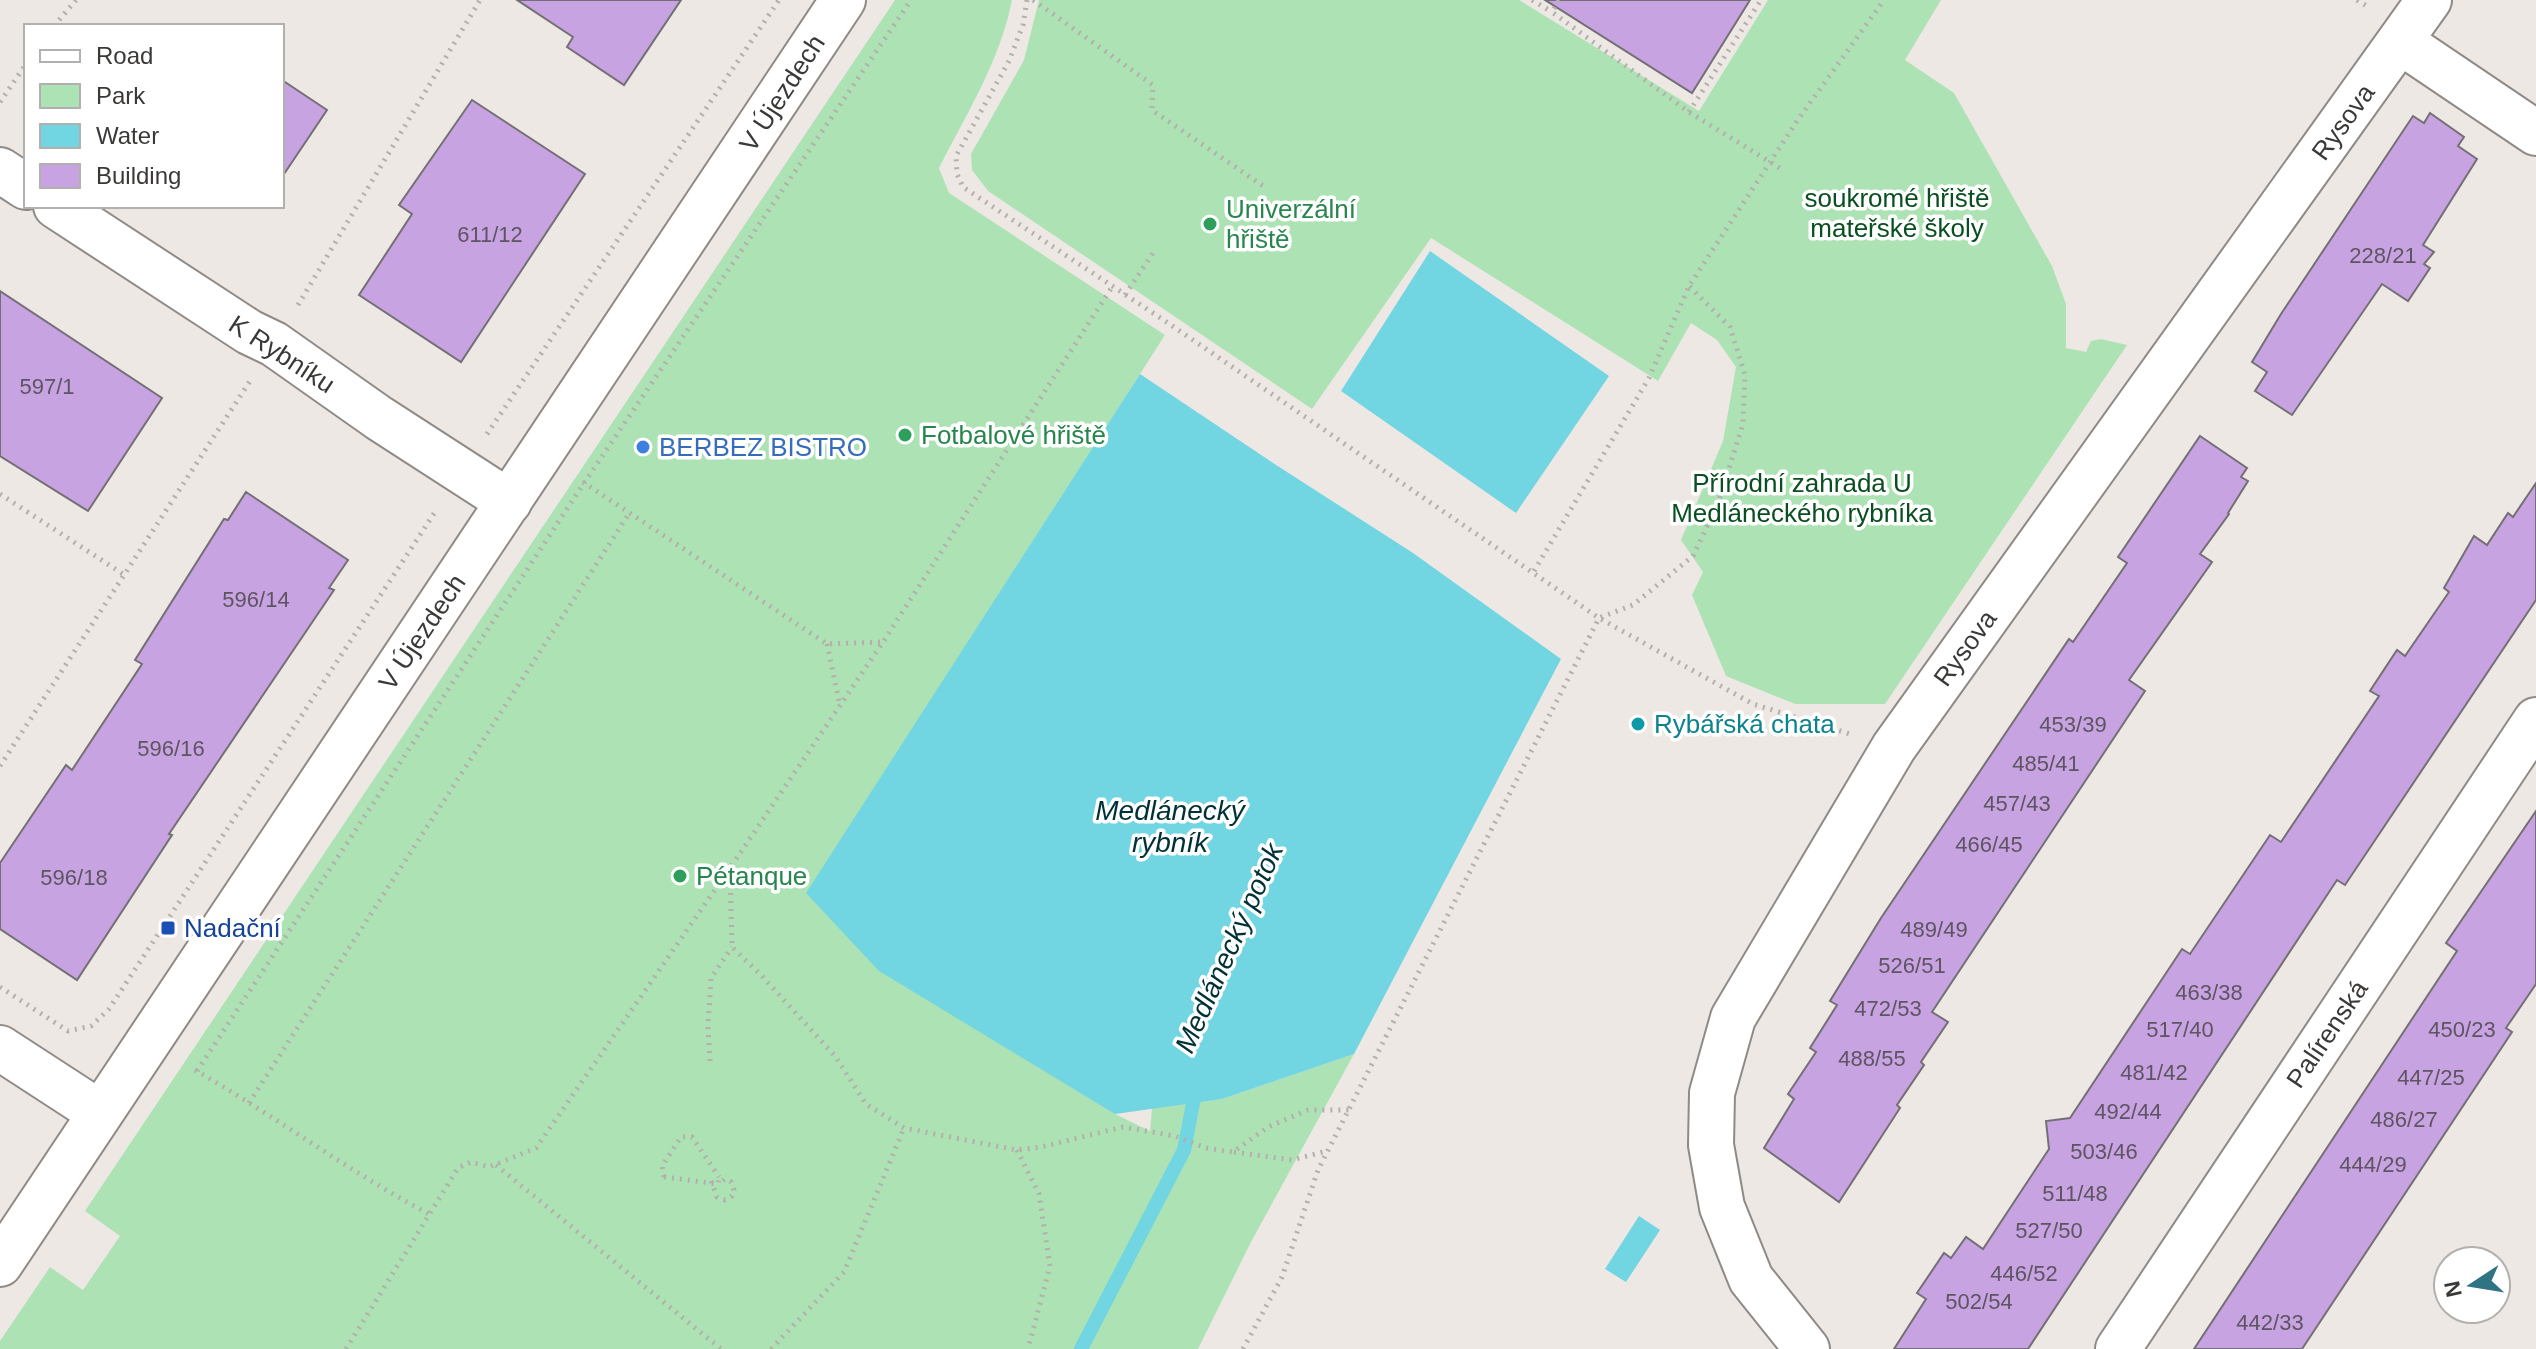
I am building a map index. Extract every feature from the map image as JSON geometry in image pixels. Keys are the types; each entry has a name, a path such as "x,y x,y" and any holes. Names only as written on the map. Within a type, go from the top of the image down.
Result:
{"street":[{"name":"V Újezdech","path":"0,1264 843,0"},
{"name":"Rysova","path":"1807,1349 1751,1279 1722,1207 1711,1145 1712,1093 1733,1018 1894,747 2429,0"},
{"path":"2401,42 2536,133"},
{"path":"0,170 24,186"},
{"name":"K Rybníku","path":"59,208 249,332 274,344 509,502"},
{"name":"Palírenská","path":"2118,1349 2536,720"},
{"path":"0,1048 100,1113"}],"path":[{"path":"56,24 76,0"},
{"path":"0,766 274,344 480,0"},
{"path":"0,987 68,1031 91,1026 109,1009 462,472 779,0"},
{"path":"197,1071 584,483 911,0"},
{"path":"1027,0 1023,25 1009,61 956,156 957,174 963,187 1534,571 1599,618 1753,704 1815,726 1853,735"},
{"path":"1033,0 1153,85 1152,110 1266,188"},
{"path":"1532,0 1689,112 1783,170"},
{"path":"1552,12 1559,0"},
{"path":"1689,112 1761,0"},
{"path":"1534,571 1649,378 1689,286 1770,161 1884,0"},
{"path":"0,102 24,67"},
{"path":"1125,295 1153,253"},
{"path":"1243,1349 1282,1277 1327,1151 1599,618 1633,605 1693,556 1718,503 1743,424 1745,375 1730,327 1689,286"},
{"path":"346,1349 458,1168 471,1162 489,1167 536,1148 883,642 1112,287"},
{"path":"536,458 630,512 827,644 883,642"},
{"path":"0,494 123,574"},
{"path":"249,1103 630,512"},
{"path":"827,644 840,706"},
{"path":"710,1061 708,1027 711,978 732,947 730,868"},
{"path":"732,947 835,1056 866,1104 904,1128 1017,1150 1123,1127 1175,1136 1206,1148 1292,1160 1327,1151"},
{"path":"101,1016 249,1103 385,1191 429,1214"},
{"path":"1233,1152 1268,1127 1308,1110 1349,1110"},
{"path":"771,1349 844,1272 904,1128"},
{"path":"711,1181 717,1197 725,1200 732,1196 734,1190 731,1182 725,1179 718,1184 664,1177 662,1166 681,1137 692,1137 719,1177 718,1184"},
{"path":"1017,1150 1039,1194 1050,1266 1028,1349"},
{"path":"496,1165 721,1349"}],"green space":[{"path":"895,0 1012,0 991,65 939,168 949,193 1165,335 807,893 1115,1114 1150,1131 1152,1108 1222,1099 1354,1054 1251,1242 1198,1349 0,1349 0,1341 50,1267 83,1290 120,1236 85,1211"},
{"path":"1039,0 1519,0 1699,111 1768,0 1941,0 1905,60 1954,93 2052,266 2066,304 2066,348 2086,352 2091,341 2101,339 2127,345 1885,704 1795,704 1726,676 1692,595 1703,572 1681,540 1723,441 1736,367 1717,340 1691,323 1658,381 1431,238 1312,409 988,191 972,170 971,154 1024,60"}],"water":[{"path":"1430,251 1609,376 1516,513 1341,391"},
{"name":"Medlánecký rybník","path":"1140,374 1413,553 1561,659 1354,1054 1222,1099 1115,1114 879,971 806,893"},
{"path":"1639,1216 1660,1230 1626,1282 1605,1269"}],"building":[{"path":"517,0 681,0 624,85 567,47 573,37"},
{"path":"1545,0 1750,0 1692,93"},
{"path":"284,81 327,110 284,174"},
{"path":"472,100 585,174 461,362 359,295 412,214 399,205"},
{"path":"2430,113 2464,137 2458,146 2477,159 2423,245 2434,252 2424,264 2430,268 2408,301 2382,284 2292,415 2255,391 2267,372 2252,362 2413,116 2424,123"},
{"path":"0,291 162,398 88,511 0,456"},
{"path":"2200,436 2247,468 2241,477 2248,481 2200,554 2212,562 2129,680 2145,691 1932,1012 1948,1022 1897,1105 1900,1108 1839,1202 1764,1148 1794,1099 1788,1094 1816,1052 1810,1048 1837,1005 1830,1001 1881,918 2069,639 2073,642 2127,563 2118,557"},
{"path":"2536,483 2536,600 2345,885 2337,880 2028,1349 1894,1349 1926,1299 1917,1293 1944,1253 1951,1258 1966,1237 1983,1249 2049,1149 2046,1121 2070,1118 2182,949 2190,954 2270,835 2281,842 2379,696 2370,691 2397,650 2405,656 2449,592 2444,588 2474,536 2487,545 2508,513 2513,517"},
{"path":"246,492 348,560 329,588 334,590 169,834 172,835 77,980 0,929 0,863 66,765 72,770 142,664 135,660 224,519 228,520"},
{"path":"2536,811 2536,984 2506,1028 2512,1032 2302,1349 2194,1349 2457,951 2446,943"}],"waterway":[{"name":"Medlánecký potok","path":"1081,1349 1184,1150 1196,1088"}],"place":[{"name":"Univerzální hřiště","path":"1210,224"},
{"name":"Fotbalové hřiště","path":"905,435"},
{"name":"BERBEZ BISTRO","path":"643,447"},
{"name":"Rybářská chata","path":"1638,724"},
{"name":"Pétanque","path":"680,876"},
{"name":"Nadační","path":"168,928"}],"park label":[{"name":"soukromé hřiště mateřské školy","path":"1897,213"},
{"name":"Přírodní zahrada U Medláneckého rybníka","path":"1802,498"}]}
